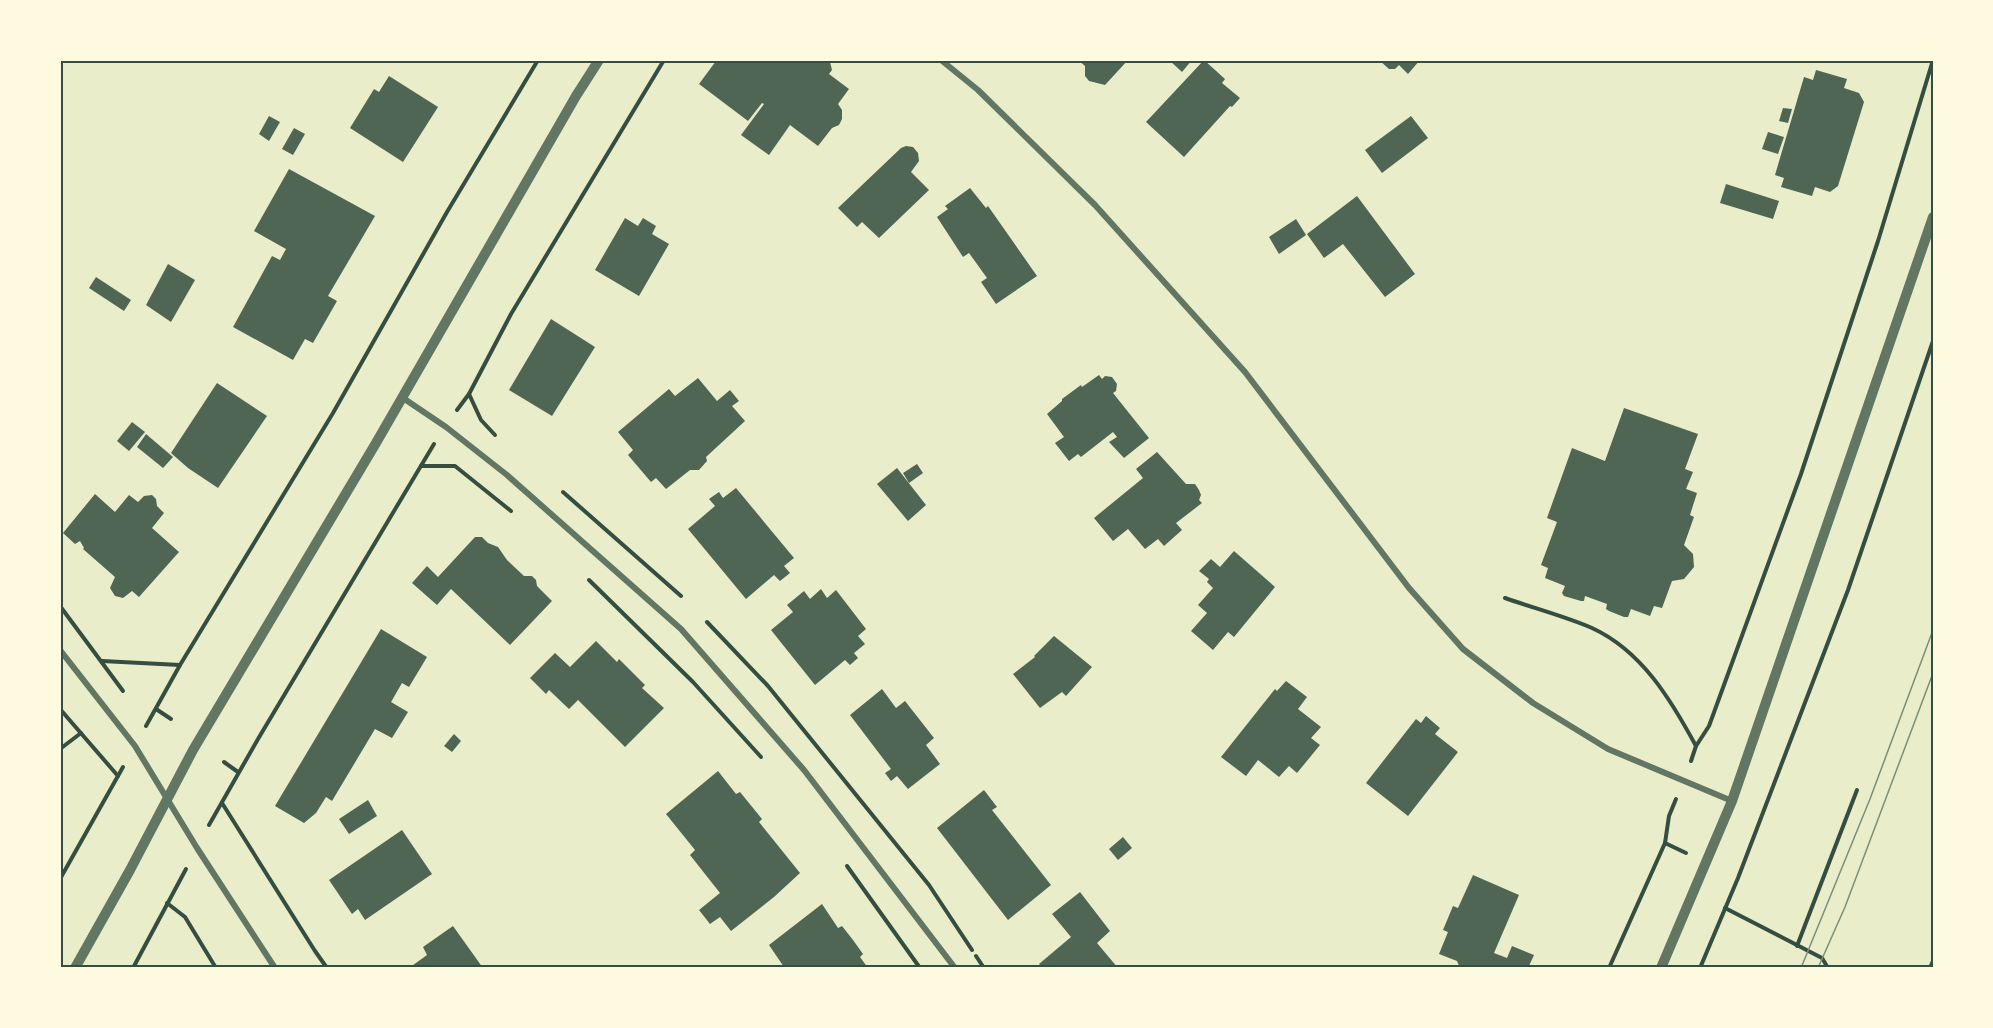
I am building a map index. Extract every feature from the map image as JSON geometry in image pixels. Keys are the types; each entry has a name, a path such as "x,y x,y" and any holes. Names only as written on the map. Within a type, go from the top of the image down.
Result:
{"street":[{"path":"75,968 193,750 403,398 576,96 599,60"},
{"path":"941,60 978,90 1095,205 1245,372 1409,588 1463,649 1533,703 1608,749 1732,801"},
{"path":"1661,968 1732,801 1933,217"},
{"path":"403,398 446,427 507,475 681,629 804,770 955,968"},
{"path":"60,650 135,746 274,968"}],"path":[{"path":"146,725 333,413 447,212 538,60"},
{"path":"455,413 469,394 511,315 664,60"},
{"path":"1610,968 1665,843 1670,816 1696,746 1709,726 1801,474 1878,241 1933,60"},
{"path":"1700,968 1848,590 1933,341"},
{"path":"208,826 434,444"},
{"path":"420,466 455,466 519,518"},
{"path":"585,576 693,682 762,759"},
{"path":"1505,598 1592,628 1622,646 1653,676 1696,746"},
{"path":"60,606 128,698"},
{"path":"101,661 180,665"},
{"path":"60,709 118,776"},
{"path":"156,709 171,719"},
{"path":"141,716 149,720"},
{"path":"60,749 81,733"},
{"path":"224,762 238,772"},
{"path":"60,879 123,766"},
{"path":"1797,946 1857,790"},
{"path":"222,803 327,968"},
{"path":"843,861 920,968"},
{"path":"133,968 174,891"},
{"path":"167,903 185,917 216,968"},
{"path":"1725,908 1822,958 1828,968"},
{"path":"1930,968 1933,960"}],"building":[{"path":"722,60 828,60 832,70 829,74 849,89 838,104 842,110 839,125 832,128 818,146 790,125 769,155 741,135 764,104 762,103 748,121 699,84 716,61 719,63"},
{"path":"1078,60 1128,60 1105,85 1089,81 1085,76 1085,66"},
{"path":"1169,60 1192,60 1182,72"},
{"path":"1204,60 1225,79 1222,83 1240,98 1184,157 1146,122"},
{"path":"1379,60 1420,60 1408,74 1399,65 1395,69 1389,69"},
{"path":"1816,70 1847,79 1844,88 1859,93 1864,102 1838,186 1830,192 1815,187 1812,196 1781,187 1784,178 1775,175 1804,77 1813,80"},
{"path":"389,76 438,107 403,162 350,128 374,89 379,92"},
{"path":"1783,108 1792,109 1788,123 1779,121"},
{"path":"269,116 280,122 269,141 259,134"},
{"path":"1411,116 1428,138 1382,173 1365,150"},
{"path":"294,128 305,134 293,155 282,149"},
{"path":"1768,132 1784,137 1778,154 1762,149"},
{"path":"913,147 918,153 919,161 911,172 929,190 879,238 862,222 857,227 838,208 901,148"},
{"path":"289,169 375,216 328,296 337,301 313,343 305,339 293,360 233,327 272,256 280,260 286,249 254,231"},
{"path":"1726,184 1779,201 1773,219 1720,203"},
{"path":"970,188 986,208 988,206 1037,276 996,304 981,282 987,278 969,253 963,257 937,217 948,209 945,206"},
{"path":"1357,196 1415,274 1385,297 1343,244 1324,258 1307,234"},
{"path":"625,218 638,226 643,218 656,226 652,234 669,244 639,296 595,270"},
{"path":"1296,219 1306,235 1279,254 1269,237"},
{"path":"168,264 195,280 171,322 146,305"},
{"path":"96,277 131,300 124,311 89,288"},
{"path":"551,319 595,347 552,416 509,390"},
{"path":"1099,375 1102,379 1105,376 1112,377 1117,384 1116,391 1113,393 1149,438 1124,458 1109,442 1117,437 1113,432 1081,457 1078,454 1069,461 1055,443 1064,437 1047,414 1062,399"},
{"path":"698,378 717,401 730,390 739,401 732,406 745,421 706,457 707,461 699,470 690,470 666,489 656,478 651,482 628,455 633,450 618,432 669,389 675,396"},
{"path":"217,383 267,416 218,488 188,468 171,453"},
{"path":"1624,408 1698,434 1685,469 1693,472 1686,489 1697,493 1690,515 1694,517 1684,545 1693,554 1694,567 1684,579 1672,581 1662,608 1654,606 1650,616 1631,609 1628,617 1624,617 1606,609 1607,604 1585,596 1584,601 1581,601 1564,596 1562,593 1565,586 1545,578 1548,568 1541,565 1557,522 1547,518 1572,448 1605,461"},
{"path":"132,422 145,432 129,451 117,441"},
{"path":"146,434 173,457 163,468 137,447"},
{"path":"1157,452 1186,484 1195,484 1201,495 1199,500 1202,503 1176,523 1182,530 1164,546 1158,539 1145,549 1128,529 1113,541 1094,518 1143,478 1136,469"},
{"path":"917,464 923,473 909,483 903,473"},
{"path":"897,468 926,505 908,521 877,484"},
{"path":"736,488 794,558 784,566 790,573 780,581 774,575 746,599 688,529 715,506 709,499 719,492 723,498"},
{"path":"95,494 115,512 129,495 138,502 144,496 152,495 156,499 157,506 164,513 152,528 179,552 139,597 132,591 123,598 115,596 110,588 115,577 83,549 80,541 75,544 63,533"},
{"path":"475,537 482,537 488,543 498,547 507,560 524,576 532,576 536,580 537,586 552,601 510,645 451,589 437,605 412,583 427,566 438,577"},
{"path":"1234,551 1275,587 1234,637 1228,632 1213,650 1191,631 1207,613 1198,605 1213,588 1207,582 1209,579 1199,571 1211,559 1220,567"},
{"path":"821,589 827,598 836,590 866,629 858,636 865,644 854,653 858,658 850,665 845,660 815,685 771,630 793,612 787,605 804,591 810,599"},
{"path":"381,629 427,657 409,687 402,683 391,702 408,712 392,738 375,729 332,801 326,797 316,813 304,823 275,806"},
{"path":"1054,636 1092,667 1066,696 1062,692 1040,708 1013,674 1035,657"},
{"path":"596,641 617,662 619,659 645,685 642,688 664,708 625,747 578,700 569,709 549,690 546,694 530,678 555,653 570,667"},
{"path":"1286,681 1307,697 1298,709 1321,727 1311,738 1320,745 1297,773 1289,766 1279,777 1258,760 1246,776 1221,757 1275,689 1277,691"},
{"path":"882,689 896,708 905,701 934,738 926,745 940,764 908,789 897,776 891,781 885,773 891,769 850,715"},
{"path":"1426,716 1440,728 1435,734 1458,752 1408,816 1366,783 1416,719 1421,723"},
{"path":"454,734 461,741 452,752 444,746"},
{"path":"718,771 736,794 740,792 762,819 759,822 800,873 731,931 720,917 710,924 699,910 720,893 690,855 695,850 666,814"},
{"path":"984,790 997,807 992,810 1051,885 1008,920 937,828"},
{"path":"368,800 377,816 349,834 339,819"},
{"path":"402,830 432,874 365,920 358,909 352,914 329,880"},
{"path":"1123,837 1132,848 1118,860 1109,849"},
{"path":"1473,875 1519,895 1494,953 1507,958 1512,946 1534,955 1528,968 1460,968 1457,961 1439,954 1448,932 1443,930 1453,906 1458,908"},
{"path":"1080,892 1110,931 1097,943 1118,968 1043,968 1039,964 1071,937 1052,914"},
{"path":"822,904 838,928 842,926 853,940 863,954 860,957 868,968 784,967 769,945"},
{"path":"453,926 483,968 409,968 427,955 423,947"}],"tram line":[{"path":"1801,968 1870,799 1933,630"},
{"path":"1818,968 1845,907 1933,673"}]}
